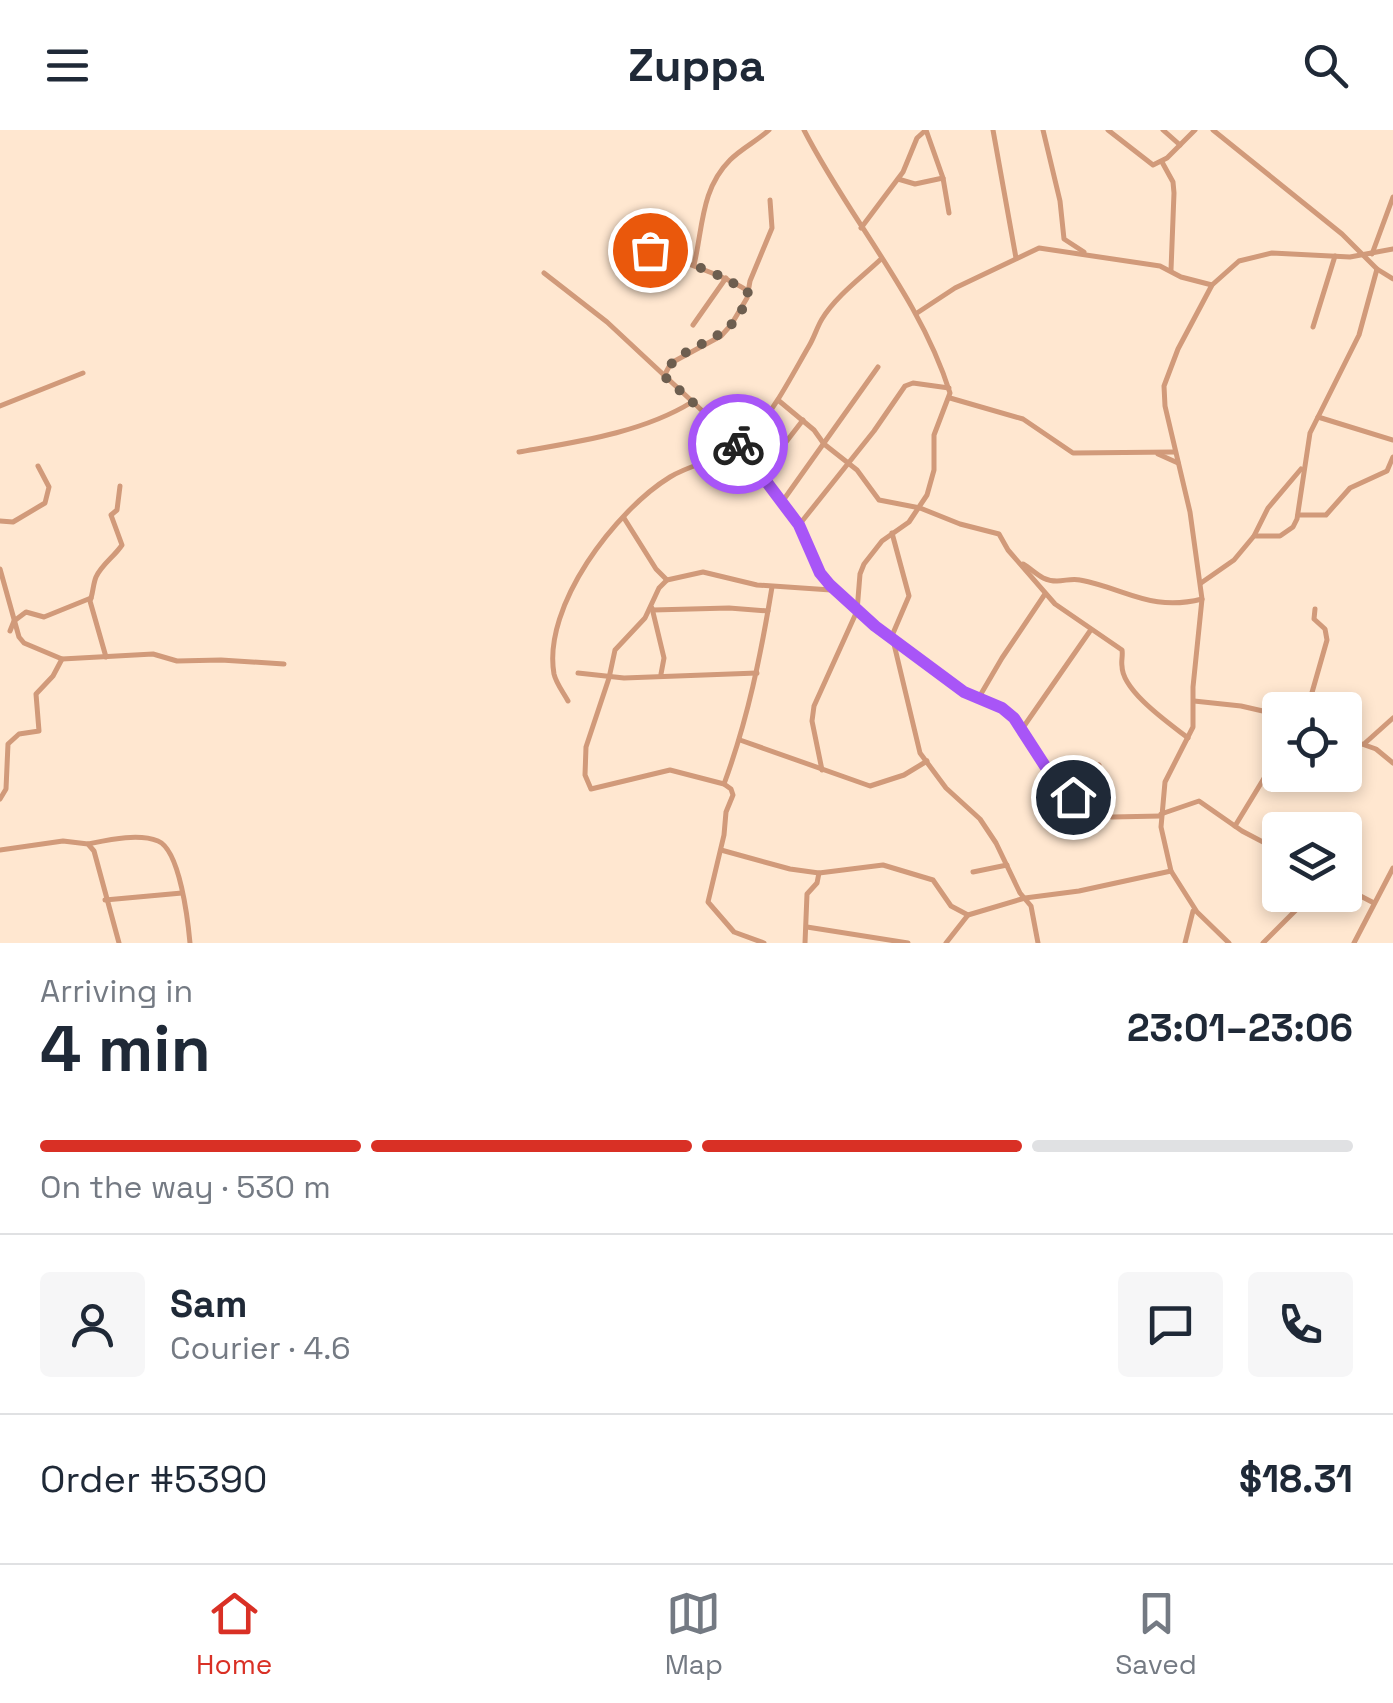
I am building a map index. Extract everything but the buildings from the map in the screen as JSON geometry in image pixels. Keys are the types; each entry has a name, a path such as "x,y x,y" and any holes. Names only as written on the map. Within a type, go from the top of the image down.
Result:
{"street":[{"path":"694,265 710,188 733,156 769,130"},
{"path":"804,130 917,313 950,398 936,426 933,479 920,508 875,549 860,574 856,610 812,710 822,770"},
{"path":"861,228 898,179 917,138 926,130 943,178 949,213"},
{"path":"994,130 1016,258"},
{"path":"1108,130 1150,164 1162,162 1195,130"},
{"path":"1163,130 1180,145"},
{"path":"1212,130 1393,279"},
{"path":"1045,131 1064,239 1086,254"},
{"path":"1162,162 1173,182 1172,270"},
{"path":"898,179 916,184 943,178"},
{"path":"1368,255 1393,197"},
{"path":"664,376 676,359 727,331 747,298 772,228 770,200"},
{"path":"629,238 669,260 694,265 748,291"},
{"path":"917,313 955,288 1038,248 1172,270 1212,285"},
{"path":"1229,943 1194,908 1171,871 1161,815 1164,782 1194,727 1202,599 1190,512 1164,386 1212,285 1226,269 1254,255 1272,252 1334,256 1393,250"},
{"path":"1314,326 1334,256"},
{"path":"568,701 554,676 558,628 584,566 608,532 672,476 740,446 778,400 825,314 882,258"},
{"path":"1254,536 1280,536 1293,527 1310,433 1358,334 1377,269"},
{"path":"544,273 592,310 740,446 799,525 820,573 834,590 892,639 978,700 1002,708 1014,718 1045,766 1073,797 1112,817 1161,815 1199,801 1262,841"},
{"path":"693,324 726,278"},
{"path":"782,502 878,367"},
{"path":"0,406 83,373"},
{"path":"799,525 905,386 913,383 949,388"},
{"path":"950,398 1022,419 1073,453 1175,452"},
{"path":"778,400 849,463 879,500 920,508 999,534 1045,594 1090,631 1122,650 1122,670 1130,684 1150,707 1189,738"},
{"path":"519,452 588,439 655,420 692,402"},
{"path":"1318,417 1393,440"},
{"path":"762,473 803,420"},
{"path":"1155,452 1178,463"},
{"path":"1298,515 1326,515 1342,494 1387,471 1393,457"},
{"path":"0,522 13,522 45,503 50,486 38,466"},
{"path":"1201,583 1234,560 1254,536 1268,508 1302,467"},
{"path":"14,621 26,612 44,617 91,598 105,562 122,545 111,517 117,510 120,486"},
{"path":"624,518 667,580"},
{"path":"892,532 910,591 892,639 916,741 946,788 987,828 1031,906 1038,943"},
{"path":"1020,563 1039,577 1080,580 1151,603 1202,599"},
{"path":"0,569 14,621 13,632"},
{"path":"764,943 734,932 708,902 733,793 724,784 668,770 590,788 584,762 586,747 616,647 645,618 667,580 703,572 772,587 834,590"},
{"path":"724,784 757,673 772,587"},
{"path":"978,700 1045,594"},
{"path":"91,598 106,656"},
{"path":"652,608 768,611"},
{"path":"652,608 664,658 660,676"},
{"path":"1312,692 1326,640 1324,629 1314,619 1315,608"},
{"path":"1022,729 1090,631"},
{"path":"0,632 13,632 24,644 62,658 153,654 177,661 284,664"},
{"path":"0,799 6,790 8,744 18,734 39,730 36,694 53,676 62,658"},
{"path":"578,673 609,678 757,673"},
{"path":"1194,701 1262,711"},
{"path":"1014,718 1032,712"},
{"path":"1392,760 1364,744 1393,718"},
{"path":"740,740 870,786 904,775 926,761"},
{"path":"1073,797 1099,765"},
{"path":"1236,826 1262,782"},
{"path":"0,850 63,840 88,844 127,838 157,841 165,847 182,893 190,943"},
{"path":"88,844 94,852 120,943"},
{"path":"721,849 790,869 819,872 883,865 934,880 952,906 968,915"},
{"path":"973,872 1006,865"},
{"path":"1354,943 1393,868"},
{"path":"946,943 968,915 1025,898 1171,871"},
{"path":"806,943 808,894 819,872"},
{"path":"105,900 182,893"},
{"path":"1362,897 1374,903"},
{"path":"1185,943 1194,908"},
{"path":"1263,943 1294,912"},
{"path":"807,928 908,943"}],"way so far":[{"path":"650,250 669,260 712,272 748,291 727,331 676,359 664,376 738,444"}],"route":[{"path":"738,444 799,525 820,573 842,598 964,692 1002,708 1014,718 1030,746 1073,797"}]}
